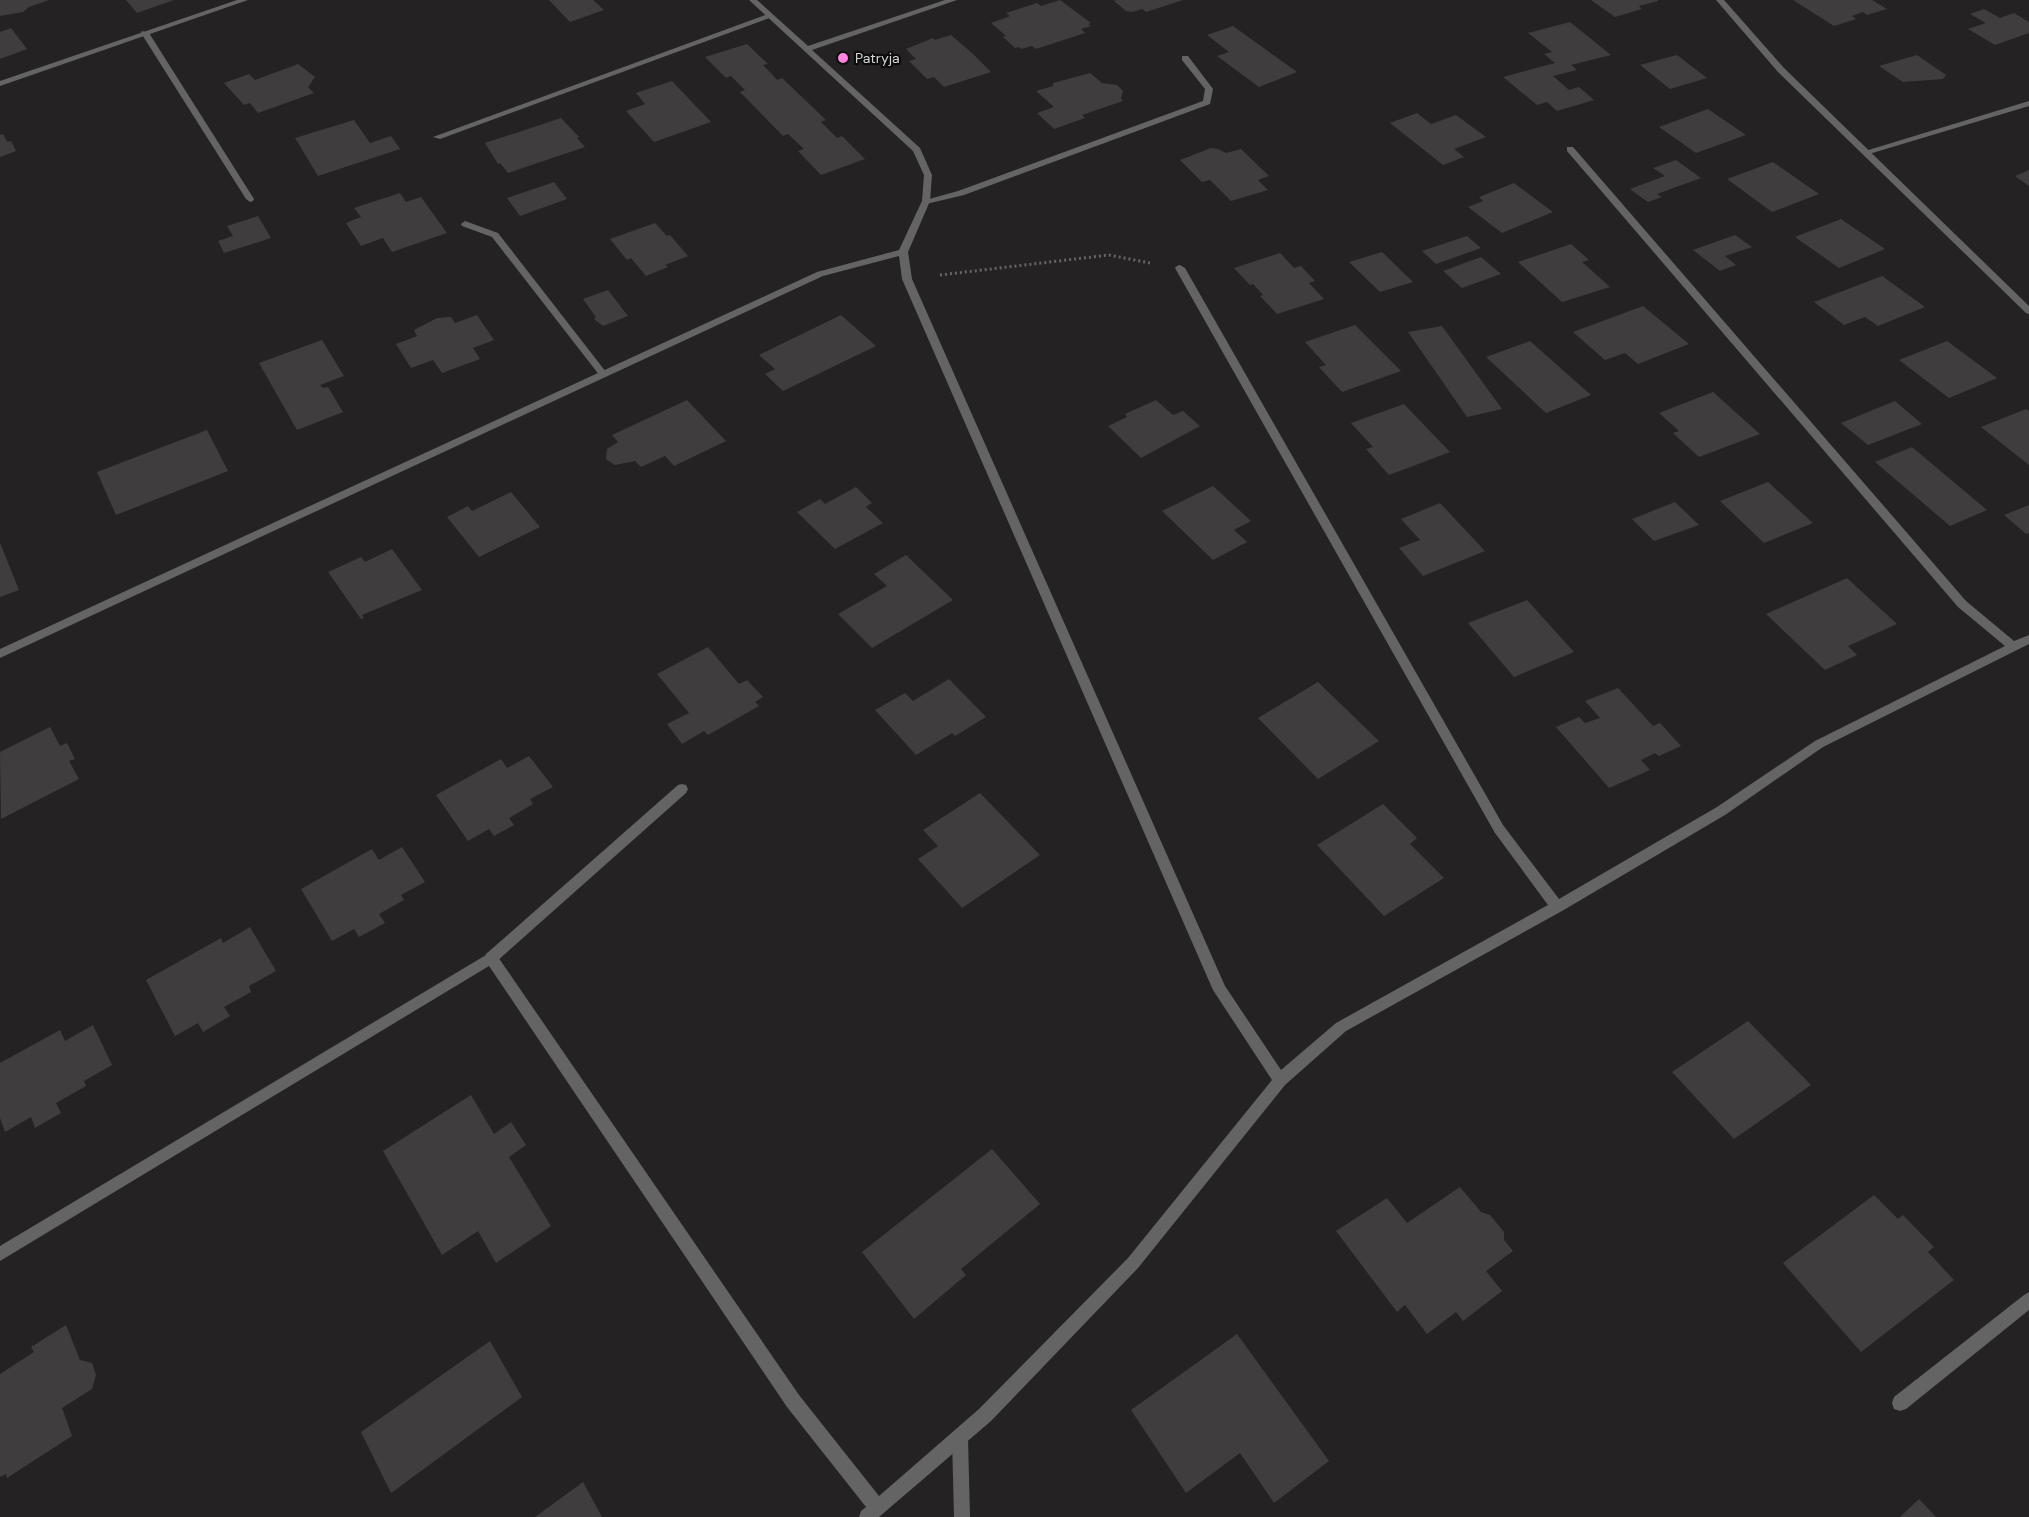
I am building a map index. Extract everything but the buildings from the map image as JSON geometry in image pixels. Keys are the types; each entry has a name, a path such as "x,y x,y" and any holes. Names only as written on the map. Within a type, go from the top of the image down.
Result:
{"street":[{"path":"0,84 244,0"},
{"path":"753,0 917,150 928,175 926,201 903,252 907,279 1220,990 1280,1080"},
{"path":"808,49 953,0"},
{"path":"1720,0 1781,70 2029,311"},
{"path":"437,136 771,16"},
{"path":"145,33 250,199"},
{"path":"926,201 961,193 1207,102 1209,89 1185,58"},
{"path":"1866,152 2029,102"},
{"path":"1570,150 1962,604 2012,646"},
{"path":"465,224 495,235 603,374"},
{"path":"0,654 820,274 903,252"},
{"path":"1180,268 1499,829 1557,907"},
{"path":"491,958 793,1401 872,1512 985,1415 1133,1263 1280,1080 1341,1027 1557,907 1721,812 1819,744 2029,639"},
{"path":"0,1254 491,958 682,789"},
{"path":"1900,1403 2029,1300"},
{"path":"960,1438 962,1517"}],"path":[{"path":"907,279 1109,255 1180,268"}],"place":[{"name":"Patryja","path":"843,58"}]}
